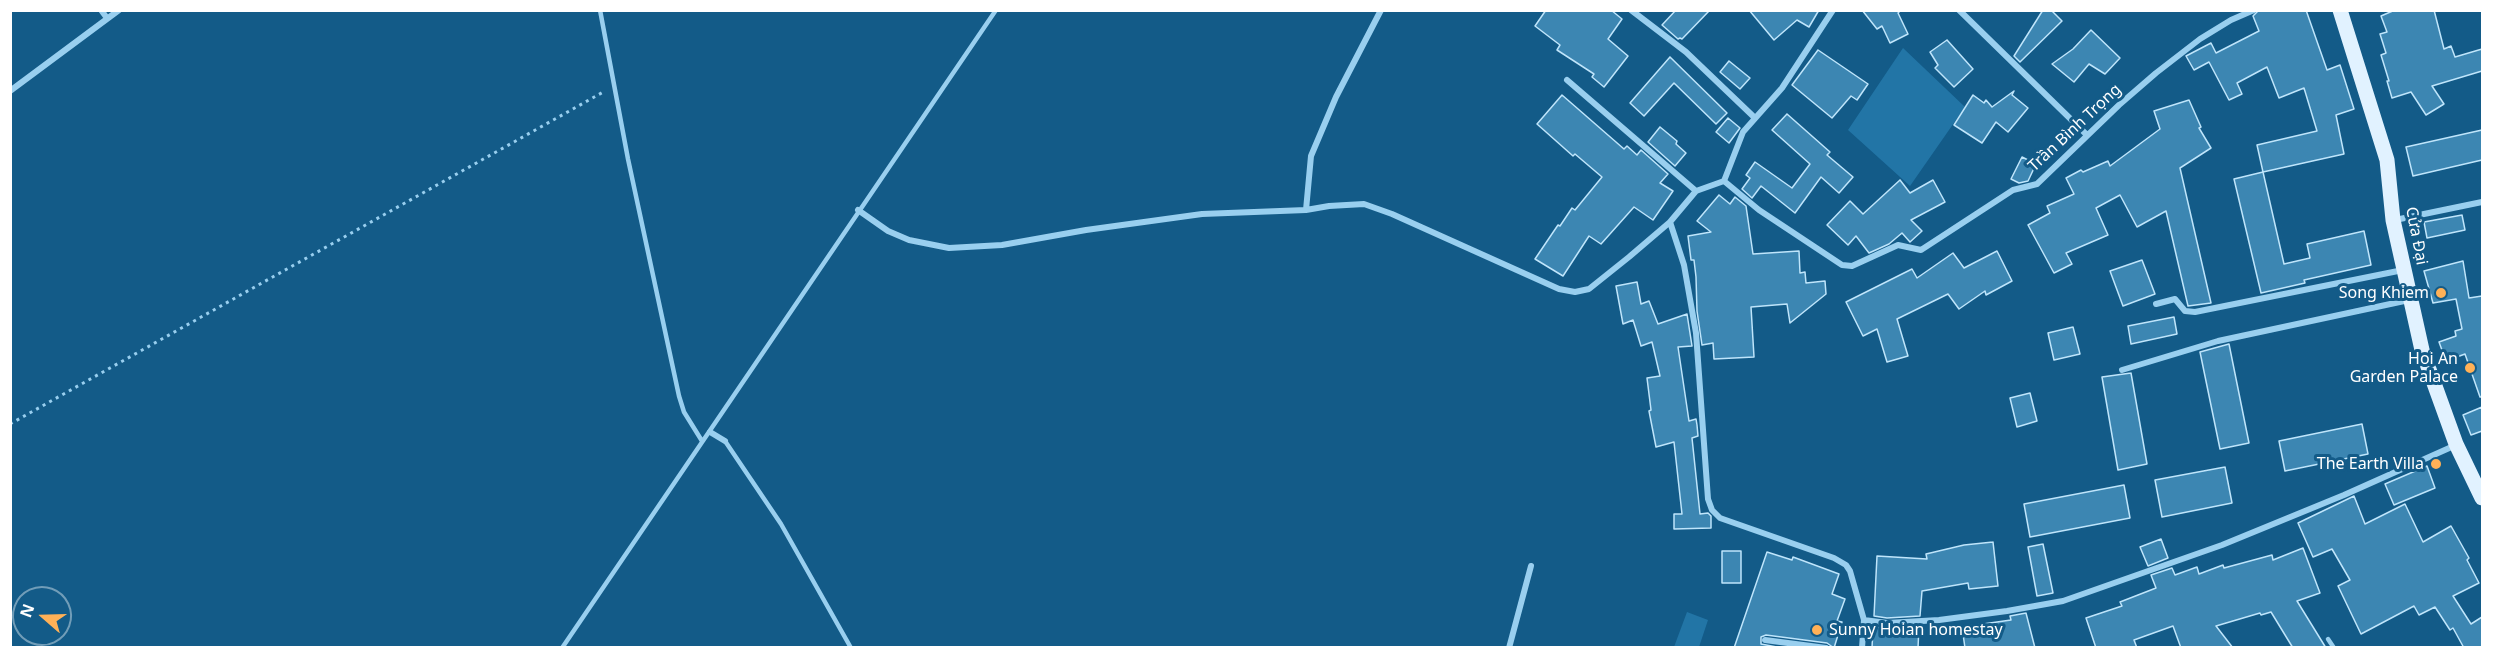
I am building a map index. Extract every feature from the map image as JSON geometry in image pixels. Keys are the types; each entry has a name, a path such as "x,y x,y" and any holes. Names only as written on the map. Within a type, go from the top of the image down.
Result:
{"main road":[{"name":"Cửa Đại","path":"2340,10 2387,160 2392,220 2431,380 2456,444 2482,498"}],"street":[{"path":"101,10 107,18"},
{"path":"10,91 119,10"},
{"path":"1306,210 1311,156 1336,97 1381,10"},
{"path":"1631,10 1686,52 1755,118"},
{"path":"858,210 888,231 909,240 949,248 1002,245 1086,230 1202,214 1306,210 1364,204 1392,214 1560,289 1575,292 1588,289 1670,222 1696,191 1724,181 1743,132 1782,88 1833,10"},
{"path":"1959,10 2087,135"},
{"name":"Trần Bình Trọng","path":"1724,181 1759,210 1835,261 1851,267 1894,246 1916,251 1925,248 2013,190 2037,183 2119,105 2200,39 2231,20 2254,10"},
{"path":"1568,80 1696,191"},
{"path":"2392,220 2482,202"},
{"path":"1670,222 1674,228 1684,265 1696,333 1708,499 1712,510 1720,518 1834,558 1846,565 1864,620 1862,648"},
{"path":"2156,304 2175,299 2185,311 2195,312 2404,270"},
{"path":"2122,370 2218,341 2411,300"},
{"path":"710,432 725,441"},
{"path":"1864,620 1887,622 1940,620 2063,601 2222,545 2344,495 2456,444"},
{"path":"1509,648 1531,566"},
{"path":"1765,640 1826,648"}],"lane":[{"path":"600,10 679,396 684,412 702,441"},
{"path":"562,648 996,10"},
{"path":"725,441 781,524 851,648"},
{"path":"2328,639 2334,648"}],"path":[{"path":"10,424 614,85"}],"shaded area":[{"path":"1903,48 1965,107 1910,186 1848,130"},
{"path":"1687,612 1708,620 1699,647 1674,647"}],"building":[{"path":"1546,10 1611,10 1622,19 1608,39 1628,56 1604,87 1592,77 1594,74 1557,50 1560,45 1535,26"},
{"path":"1676,10 1710,10 1682,39 1678,39 1662,25"},
{"path":"1749,10 1819,10 1809,27 1797,20 1774,40"},
{"path":"1862,10 1901,10 1898,13 1908,34 1890,43 1882,26 1877,29"},
{"path":"2043,10 2051,10 2062,21 2020,62 2014,56"},
{"path":"2259,10 2306,10 2327,70 2340,65 2354,109 2336,115 2344,154 2263,172 2257,145 2317,131 2304,88 2279,98 2267,67 2237,83 2242,94 2229,100 2209,62 2194,70 2186,56 2211,43 2216,53 2259,31 2253,16"},
{"path":"2395,10 2434,10 2444,49 2451,46 2455,57 2482,49 2482,71 2432,86 2444,104 2426,115 2411,92 2392,98 2381,55 2386,53 2380,34 2387,32 2381,16"},
{"path":"2091,30 2120,58 2105,74 2089,64 2074,82 2052,64 2073,49"},
{"path":"1947,40 1973,69 1954,87 1935,68 1938,65 1930,52"},
{"path":"1818,50 1868,84 1857,100 1851,96 1832,118 1792,85"},
{"path":"1670,57 1727,113 1716,124 1674,83 1644,116 1630,103"},
{"path":"1729,61 1750,78 1740,89 1720,72"},
{"path":"2014,91 2012,95 2028,108 2008,132 1996,122 1982,143 1954,125 1973,95 1984,103 1986,100 1992,107"},
{"path":"1562,95 1624,149 1627,146 1637,155 1641,150 1668,174 1660,183 1673,191 1653,220 1634,207 1601,244 1589,236 1563,276 1535,259 1558,225 1560,226 1572,208 1575,210 1602,177 1575,154 1573,156 1537,124"},
{"path":"2189,100 2201,127 2199,128 2211,148 2180,168 2211,303 2188,306 2166,211 2137,227 2120,195 2096,208 2108,235 2066,253 2072,264 2054,273 2028,225 2050,213 2047,206 2074,194 2066,178 2108,161 2110,166 2160,129 2154,111"},
{"path":"1787,114 1830,152 1827,155 1853,177 1839,193 1821,177 1795,213 1761,186 1752,198 1742,189 1750,178 1746,175 1755,162 1792,188 1810,164 1772,130"},
{"path":"1728,118 1740,128 1729,143 1716,132"},
{"path":"1660,127 1677,141 1676,144 1686,153 1675,166 1648,142"},
{"path":"2482,130 2482,160 2413,176 2406,147"},
{"path":"2022,157 2036,164 2028,181 2019,183 2011,179"},
{"path":"2263,172 2284,264 2310,258 2307,244 2364,231 2371,265 2304,280 2305,283 2261,293 2234,179"},
{"path":"1900,180 1910,193 1933,180 1945,202 1911,220 1922,231 1910,242 1902,233 1889,244 1869,253 1856,236 1848,245 1827,225 1850,201 1863,214"},
{"path":"1719,195 1730,204 1735,197 1746,206 1753,254 1799,251 1800,273 1805,272 1806,283 1825,281 1826,294 1790,323 1787,304 1751,307 1754,357 1714,359 1713,343 1702,345 1694,260 1691,260 1688,236 1711,232 1697,221"},
{"path":"2462,215 2465,230 2427,238 2424,222"},
{"path":"1997,251 2012,281 1986,295 1985,291 1959,309 1948,294 1897,319 1908,356 1887,362 1877,329 1863,336 1846,302 1912,269 1917,278 1953,253 1964,268"},
{"path":"2142,260 2155,294 2123,306 2110,271"},
{"path":"2463,261 2469,298 2482,296 2482,397 2480,397 2465,354 2446,361 2439,342 2456,336 2455,331 2462,329 2456,299 2433,303 2424,271"},
{"path":"1637,282 1641,304 1649,301 1658,324 1687,314 1692,346 1678,347 1689,421 1696,419 1697,425 1698,436 1692,438 1700,514 1708,513 1711,516 1711,528 1674,529 1674,514 1682,514 1674,442 1656,447 1649,411 1651,410 1647,378 1660,376 1652,342 1641,346 1633,320 1623,324 1616,286"},
{"path":"2174,317 2177,334 2131,344 2128,326"},
{"path":"2073,327 2080,354 2054,360 2048,333"},
{"path":"2229,344 2249,443 2220,449 2200,352"},
{"path":"2131,373 2147,464 2118,470 2102,377"},
{"path":"2030,393 2037,421 2017,427 2010,398"},
{"path":"2482,407 2482,431 2471,435 2463,415"},
{"path":"2362,424 2368,454 2285,471 2279,441"},
{"path":"2427,466 2435,488 2394,505 2385,484"},
{"path":"2225,467 2232,503 2162,517 2155,480"},
{"path":"2124,485 2130,518 2030,537 2024,504"},
{"path":"2354,496 2365,524 2405,504 2423,542 2451,526 2469,558 2467,560 2479,583 2453,596 2471,624 2482,617 2482,648 2464,648 2453,628 2450,630 2435,607 2419,615 2414,606 2361,634 2338,586 2350,580 2332,549 2313,557 2298,523"},
{"path":"2161,539 2168,558 2148,566 2140,547"},
{"path":"1993,542 1998,586 1969,589 1968,583 1922,591 1920,616 1887,618 1874,616 1877,556 1927,559 1926,554 1964,545"},
{"path":"2043,544 2053,593 2037,596 2028,547"},
{"path":"2303,548 2320,593 2297,601 2326,648 2293,648 2271,612 2216,626 2233,648 2181,648 2173,626 2134,640 2137,648 2096,648 2086,618 2122,606 2120,602 2156,588 2151,575 2172,568 2175,575 2197,567 2199,574 2223,565 2224,568 2272,555 2273,560"},
{"path":"1722,551 1741,551 1741,583 1722,583"},
{"path":"1767,552 1792,560 1793,557 1839,574 1832,594 1845,599 1837,621 1842,622 1834,648 1827,643 1766,635 1761,637 1761,644 1782,648 1734,648"},
{"path":"2026,613 2035,648 1965,648 1962,627 2011,620 2010,616"},
{"path":"1919,626 1918,648 1872,648 1873,627"}],"place":[{"name":"Song Khiem","path":"2441,293"},
{"name":"Hoi An Garden Palace","path":"2470,368"},
{"name":"The Earth Villa","path":"2436,464"},
{"name":"Sunny Hoian homestay","path":"1817,630"}]}
